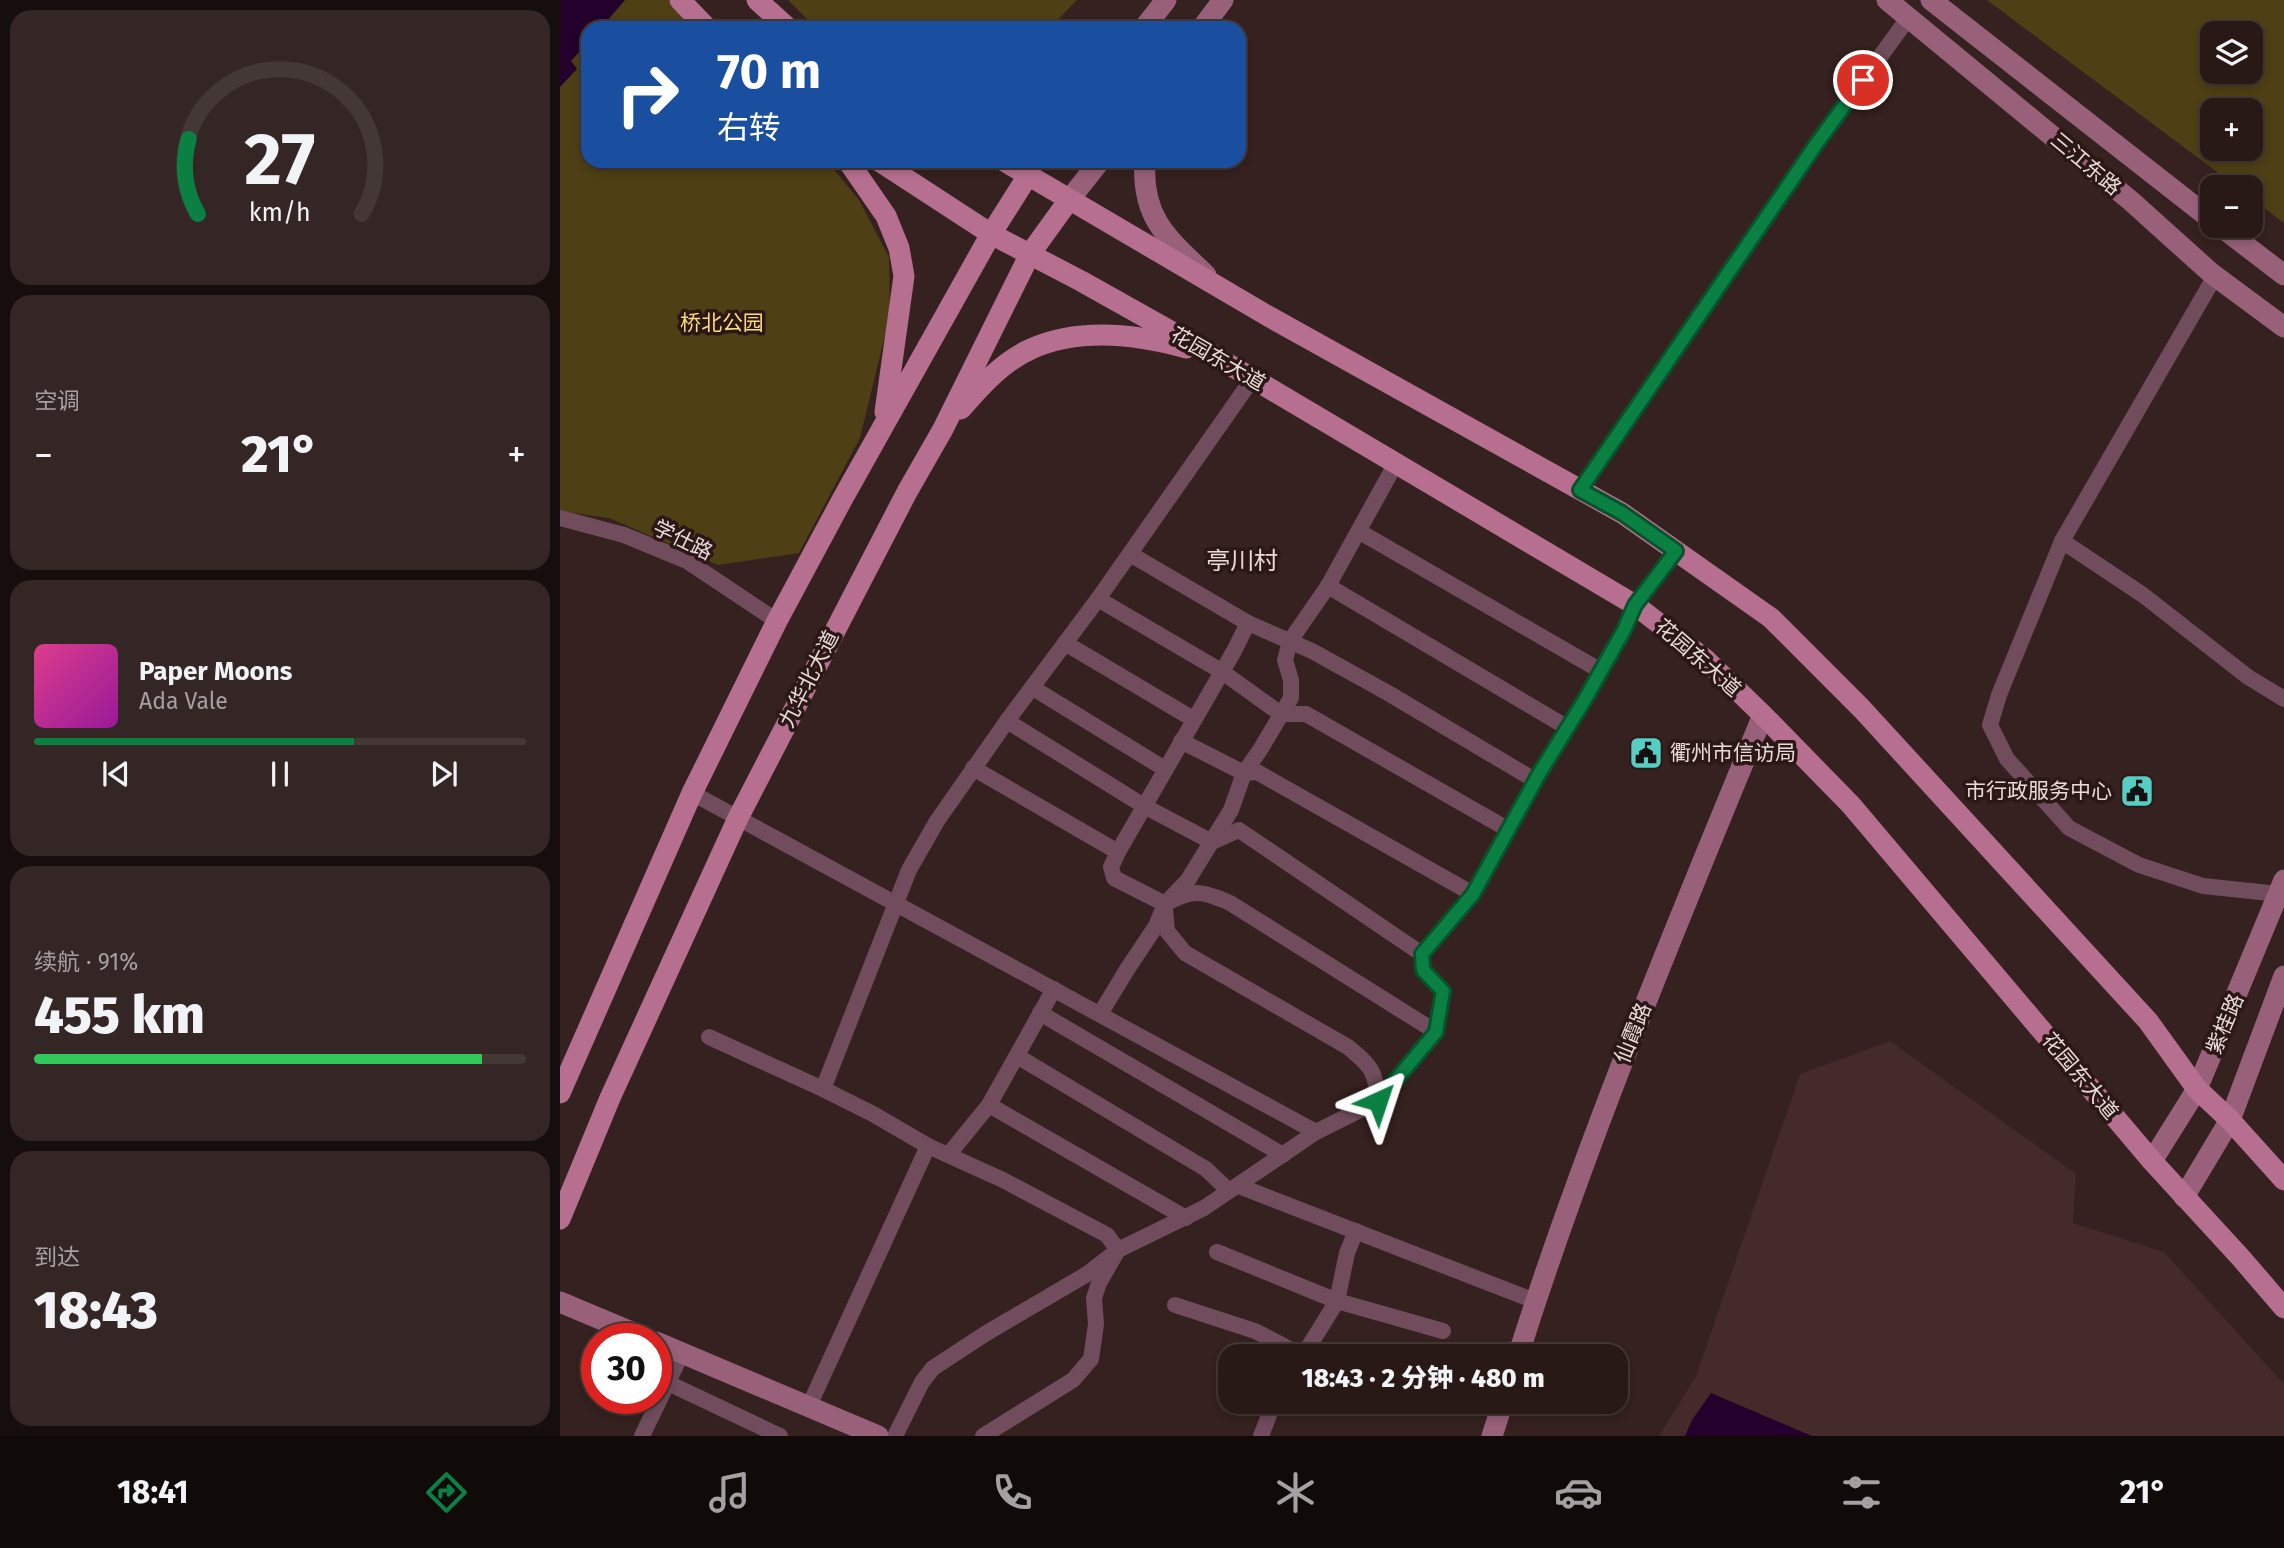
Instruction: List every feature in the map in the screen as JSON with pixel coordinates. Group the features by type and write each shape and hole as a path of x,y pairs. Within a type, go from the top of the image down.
{"main road":[{"path":"680,0 700,21"},
{"path":"757,0 780,21"},
{"name":"三江东路","path":"1887,0 2131,201 2215,276 2284,327"},
{"name":"三江东路","path":"1931,0 2200,211"},
{"path":"1207,21 1222,2"},
{"path":"1148,21 1163,4"},
{"path":"853,168 886,216 899,248 904,276 883,426"},
{"name":"花园东大道","path":"890,168 991,234 1253,378 1635,605 1705,659 1851,805 2152,1161 2284,1308"},
{"path":"560,1093 692,793 777,621 991,234 1034,168 1069,200 1268,316 1622,513 1771,618 1862,709 2148,1021 2197,1089 2230,1120 2284,1180"},
{"name":"九华北大道","path":"560,1219 610,1098 738,818 907,492 943,429 1030,254 1094,168"},
{"path":"1145,168 1144,186 1151,210 1170,240 1218,286"},
{"path":"2236,238 2284,275"},
{"path":"943,429 980,388 1009,363 1029,350 1059,339 1116,335 1168,343 1213,355"},
{"name":"仙霞路","path":"1522,1344 1623,1059 1763,715"},
{"name":"紫桂路","path":"2152,1161 2197,1089 2281,887"},
{"name":"紫桂路","path":"2184,1197 2230,1120 2284,976"},
{"path":"560,1302 610,1323"},
{"path":"672,1349 878,1436"},
{"path":"1492,1436 1499,1414"}],"street":[{"path":"1580,490 1817,143 1909,17"},
{"path":"2215,276 2062,541 1999,695 1990,725 2007,759 2069,828 2138,864 2203,886 2281,887"},
{"path":"823,1089 909,870 937,821 1098,599 1253,378"},
{"path":"1100,1014 1156,926 1164,904 1188,880 1231,810 1244,773 1261,750 1291,698 1291,680 1284,660 1290,641 1328,586 1396,463"},
{"name":"学仕路","path":"560,518 624,535 687,561 777,621"},
{"path":"1360,532 1601,671"},
{"path":"2062,541 2143,595 2248,677 2284,699"},
{"path":"895,1436 919,1388 933,1368 1087,1274 1118,1250 1186,1218 1234,1189 1316,1132 1378,1101 1436,1032 1443,991 1423,970 1422,954 1473,894 1624,630 1635,605 1676,551"},
{"path":"1130,554 1248,623 1312,651 1388,693 1536,781"},
{"path":"1328,586 1568,728"},
{"path":"1098,599 1221,671 1281,713 1306,714 1509,830"},
{"path":"1164,904 1114,878 1111,867 1248,623"},
{"path":"1065,643 1193,719"},
{"path":"1033,688 1165,769"},
{"path":"1007,721 1144,806 1212,842"},
{"path":"1181,741 1244,773 1257,772 1473,894"},
{"path":"973,768 1118,852"},
{"path":"692,793 1316,1132"},
{"path":"1212,842 1239,830 1422,954"},
{"path":"1164,904 1189,892 1212,895 1230,903 1436,1032"},
{"path":"1164,904 1167,931 1185,953 1348,1047 1370,1065 1377,1080 1378,1101"},
{"path":"948,1154 989,1105 1054,989"},
{"path":"1040,1013 1283,1155"},
{"path":"709,1037 823,1089 928,1146 1107,1235 1118,1250"},
{"path":"1017,1055 1206,1169 1234,1189 1356,1231 1535,1301"},
{"path":"989,1105 1186,1218"},
{"path":"809,1406 928,1146"},
{"path":"1310,1344 1337,1301 1347,1253 1356,1231"},
{"path":"983,1436 1073,1380 1091,1359 1096,1324 1094,1298 1099,1283 1118,1250"},
{"path":"1217,1252 1337,1301 1443,1331"},
{"path":"1175,1305 1255,1331 1280,1344"},
{"path":"672,1374 682,1353"},
{"path":"672,1385 780,1436"},
{"path":"642,1436 653,1414"},
{"path":"1261,1436 1269,1414"}],"shaded area":[{"path":"560,0 625,0 607,21 581,21 581,50 571,61 577,69 560,87"},
{"path":"1890,1041 2076,1174 2073,1223 2164,1252 2284,1384 2284,1436 1659,1436 1696,1376 1800,1074"},
{"path":"1711,1393 1812,1436 1685,1436 1692,1420"}],"green space":[{"path":"615,0 669,0 690,21 596,21"},
{"path":"788,0 1077,0 1057,21 809,21"},
{"path":"1987,0 2284,0 2284,223 2263,207 2263,175 2221,175 2202,161 2263,161 2263,98 2200,98 2200,159"},
{"name":"桥北公园","path":"581,36 581,168 833,168 859,200 889,257 890,315 860,438 799,553 718,565 609,518 560,511 560,59"}],"place":[{"name":"衢州市信访局","path":"1646,753"},
{"name":"市行政服务中心","path":"2137,791"}],"district":[{"name":"亭川村","path":"1242,561"}],"route":[{"path":"1378,1101 1436,1032 1443,991 1423,970 1422,954 1473,894 1539,774 1624,630 1635,605 1676,551 1622,513 1580,490 1863,80"}]}
